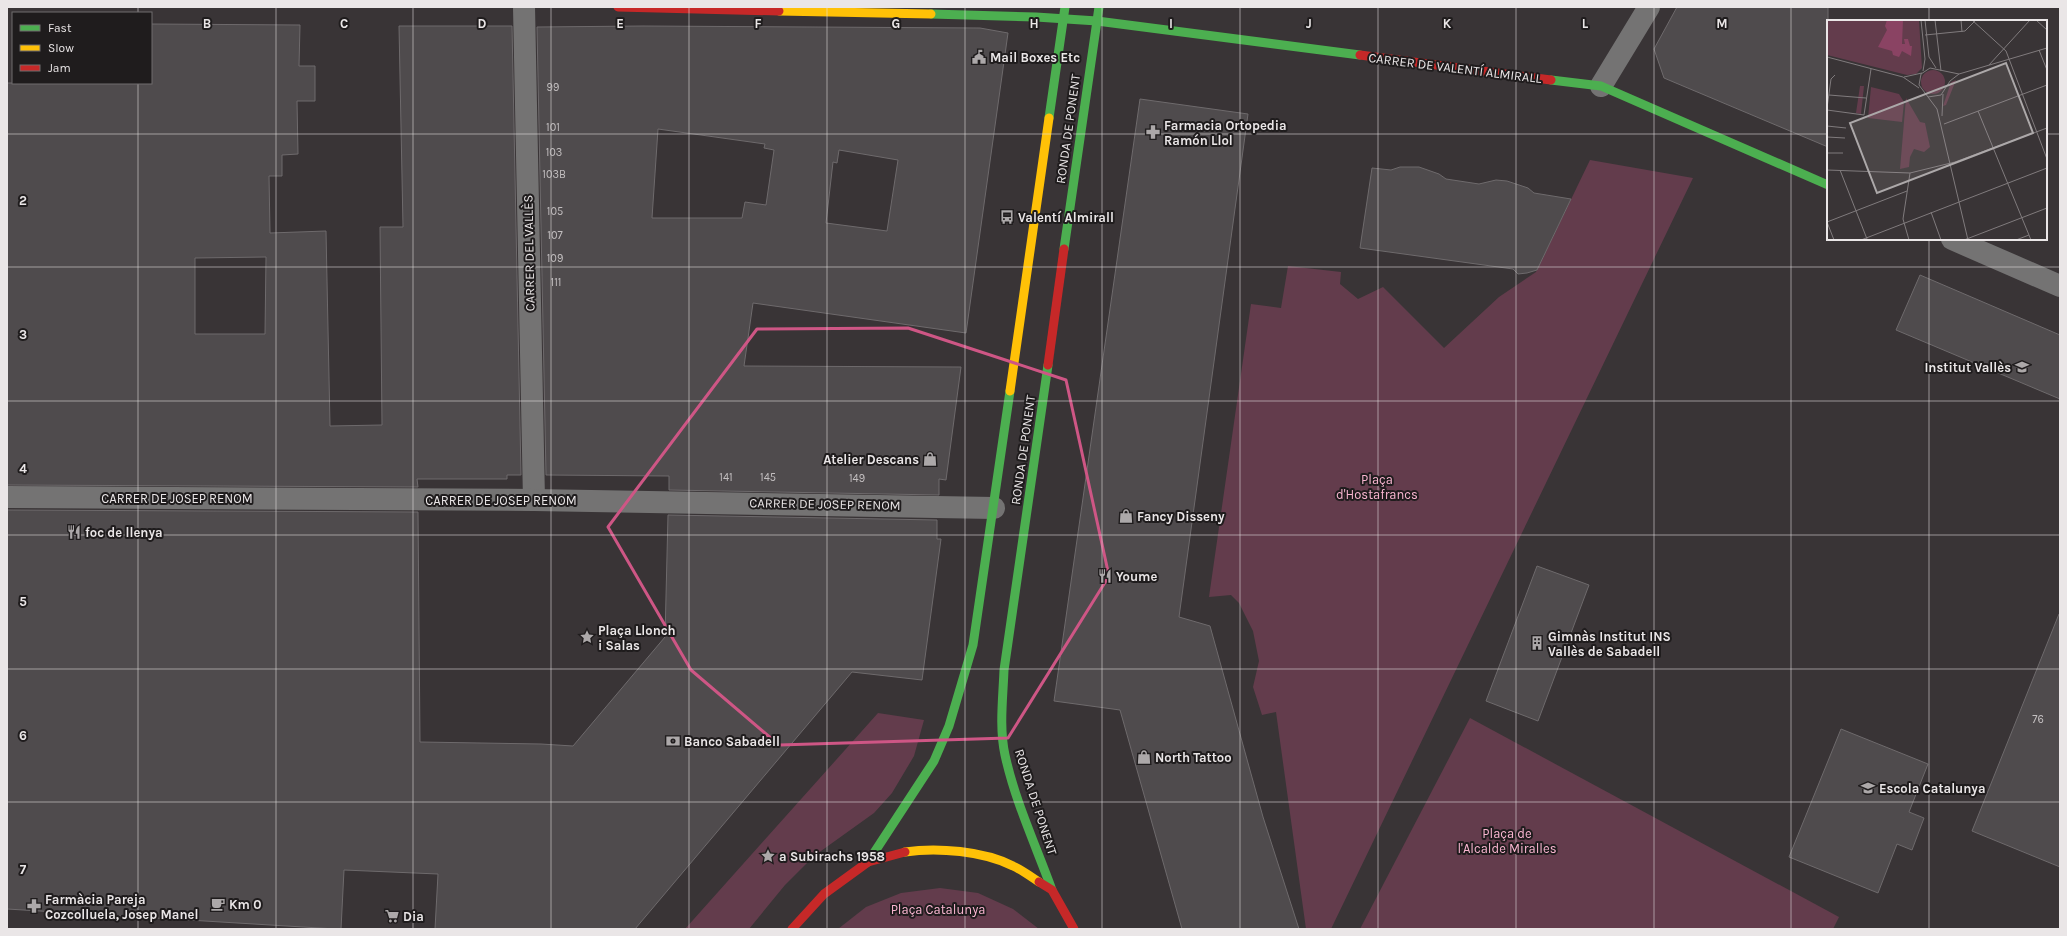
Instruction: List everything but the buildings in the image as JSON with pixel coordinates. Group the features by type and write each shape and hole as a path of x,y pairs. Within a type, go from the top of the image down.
{"main road":[{"name":"CARRER DE VALENTÍ ALMIRALL","path":"618,7 1097,21 1601,86 1827,185"},
{"name":"RONDA DE PONENT","path":"868,862 908,804 934,760 949,726 973,645 994,508 1065,7"},
{"name":"RONDA DE PONENT","path":"1074,929 1052,890 1017,794 1005,754 1002,707 1004,670 1098,7"},
{"path":"792,929 824,894 868,862 895,854 920,850 966,851 1012,865 1052,890"}],"street":[{"name":"CARRER DEL VALLÈS","path":"524,7 534,500"},
{"path":"1601,86 1649,7"},
{"path":"1954,240 2060,286"},
{"name":"CARRER DE JOSEP RENOM","path":"7,497 534,500 994,508"}],"highlighted area":[{"path":"908,328 1066,380 1109,576 1008,738 779,745 691,670 608,527 757,329"}],"green space":[{"name":"Plaça d'Hostafrancs","path":"1590,160 1693,178 1331,929 1306,929 1276,712 1262,715 1253,687 1259,661 1253,631 1239,603 1231,595 1209,597 1251,304 1281,308 1288,266 1341,272 1340,284 1358,299 1383,287 1444,348 1499,297 1536,272"},
{"path":"878,713 924,720 914,756 892,793 874,813 814,856 785,885 749,929 685,929"},
{"name":"Plaça de l'Alcalde Miralles","path":"1470,718 1839,917 1833,929 1360,929"},
{"name":"Plaça Catalunya","path":"940,888 978,893 1013,909 1039,929 838,929 866,907 901,893"}],"traffic: fast":[{"path":"1049,118 1065,7"},
{"path":"1064,249 1099,7"},
{"path":"931,14 1036,17 1097,21 1360,55"},
{"path":"1551,80 1601,86 1827,185"},
{"path":"1048,365 1004,670 1002,734 1005,755 1014,789 1052,890"},
{"path":"868,862 934,761 949,726 973,645 1010,391"}],"traffic: slow":[{"path":"779,11 931,14"},
{"path":"1010,391 1049,118"},
{"path":"905,852 946,850 975,854 1013,866 1039,882"}],"traffic: jam":[{"path":"618,7 779,11"},
{"path":"1360,55 1551,80"},
{"path":"1048,365 1064,249"},
{"path":"792,929 824,894 868,862 905,852"},
{"path":"1039,882 1052,890 1074,929"}],"place":[{"name":"Mail Boxes Etc","path":"979,57"},
{"name":"Farmacia Ortopedia Ramón Llol","path":"1153,132"},
{"name":"Valentí Almirall","path":"1007,217"},
{"name":"Institut Vallès","path":"2022,367"},
{"name":"Atelier Descans","path":"930,459"},
{"name":"Fancy Disseny","path":"1126,516"},
{"name":"foc de llenya","path":"74,532"},
{"name":"Youme","path":"1105,576"},
{"name":"Plaça Llonch i Salas","path":"587,637"},
{"name":"Gimnàs Institut INS Vallès de Sabadell","path":"1537,643"},
{"name":"Banco Sabadell","path":"673,741"},
{"name":"North Tattoo","path":"1144,757"},
{"name":"Escola Catalunya","path":"1868,788"},
{"name":"a Subirachs 1958","path":"768,856"},
{"name":"Km 0","path":"218,904"},
{"name":"Farmàcia Pareja Cozcolluela, Josep Manel","path":"34,906"},
{"name":"Dia","path":"392,916"}]}
